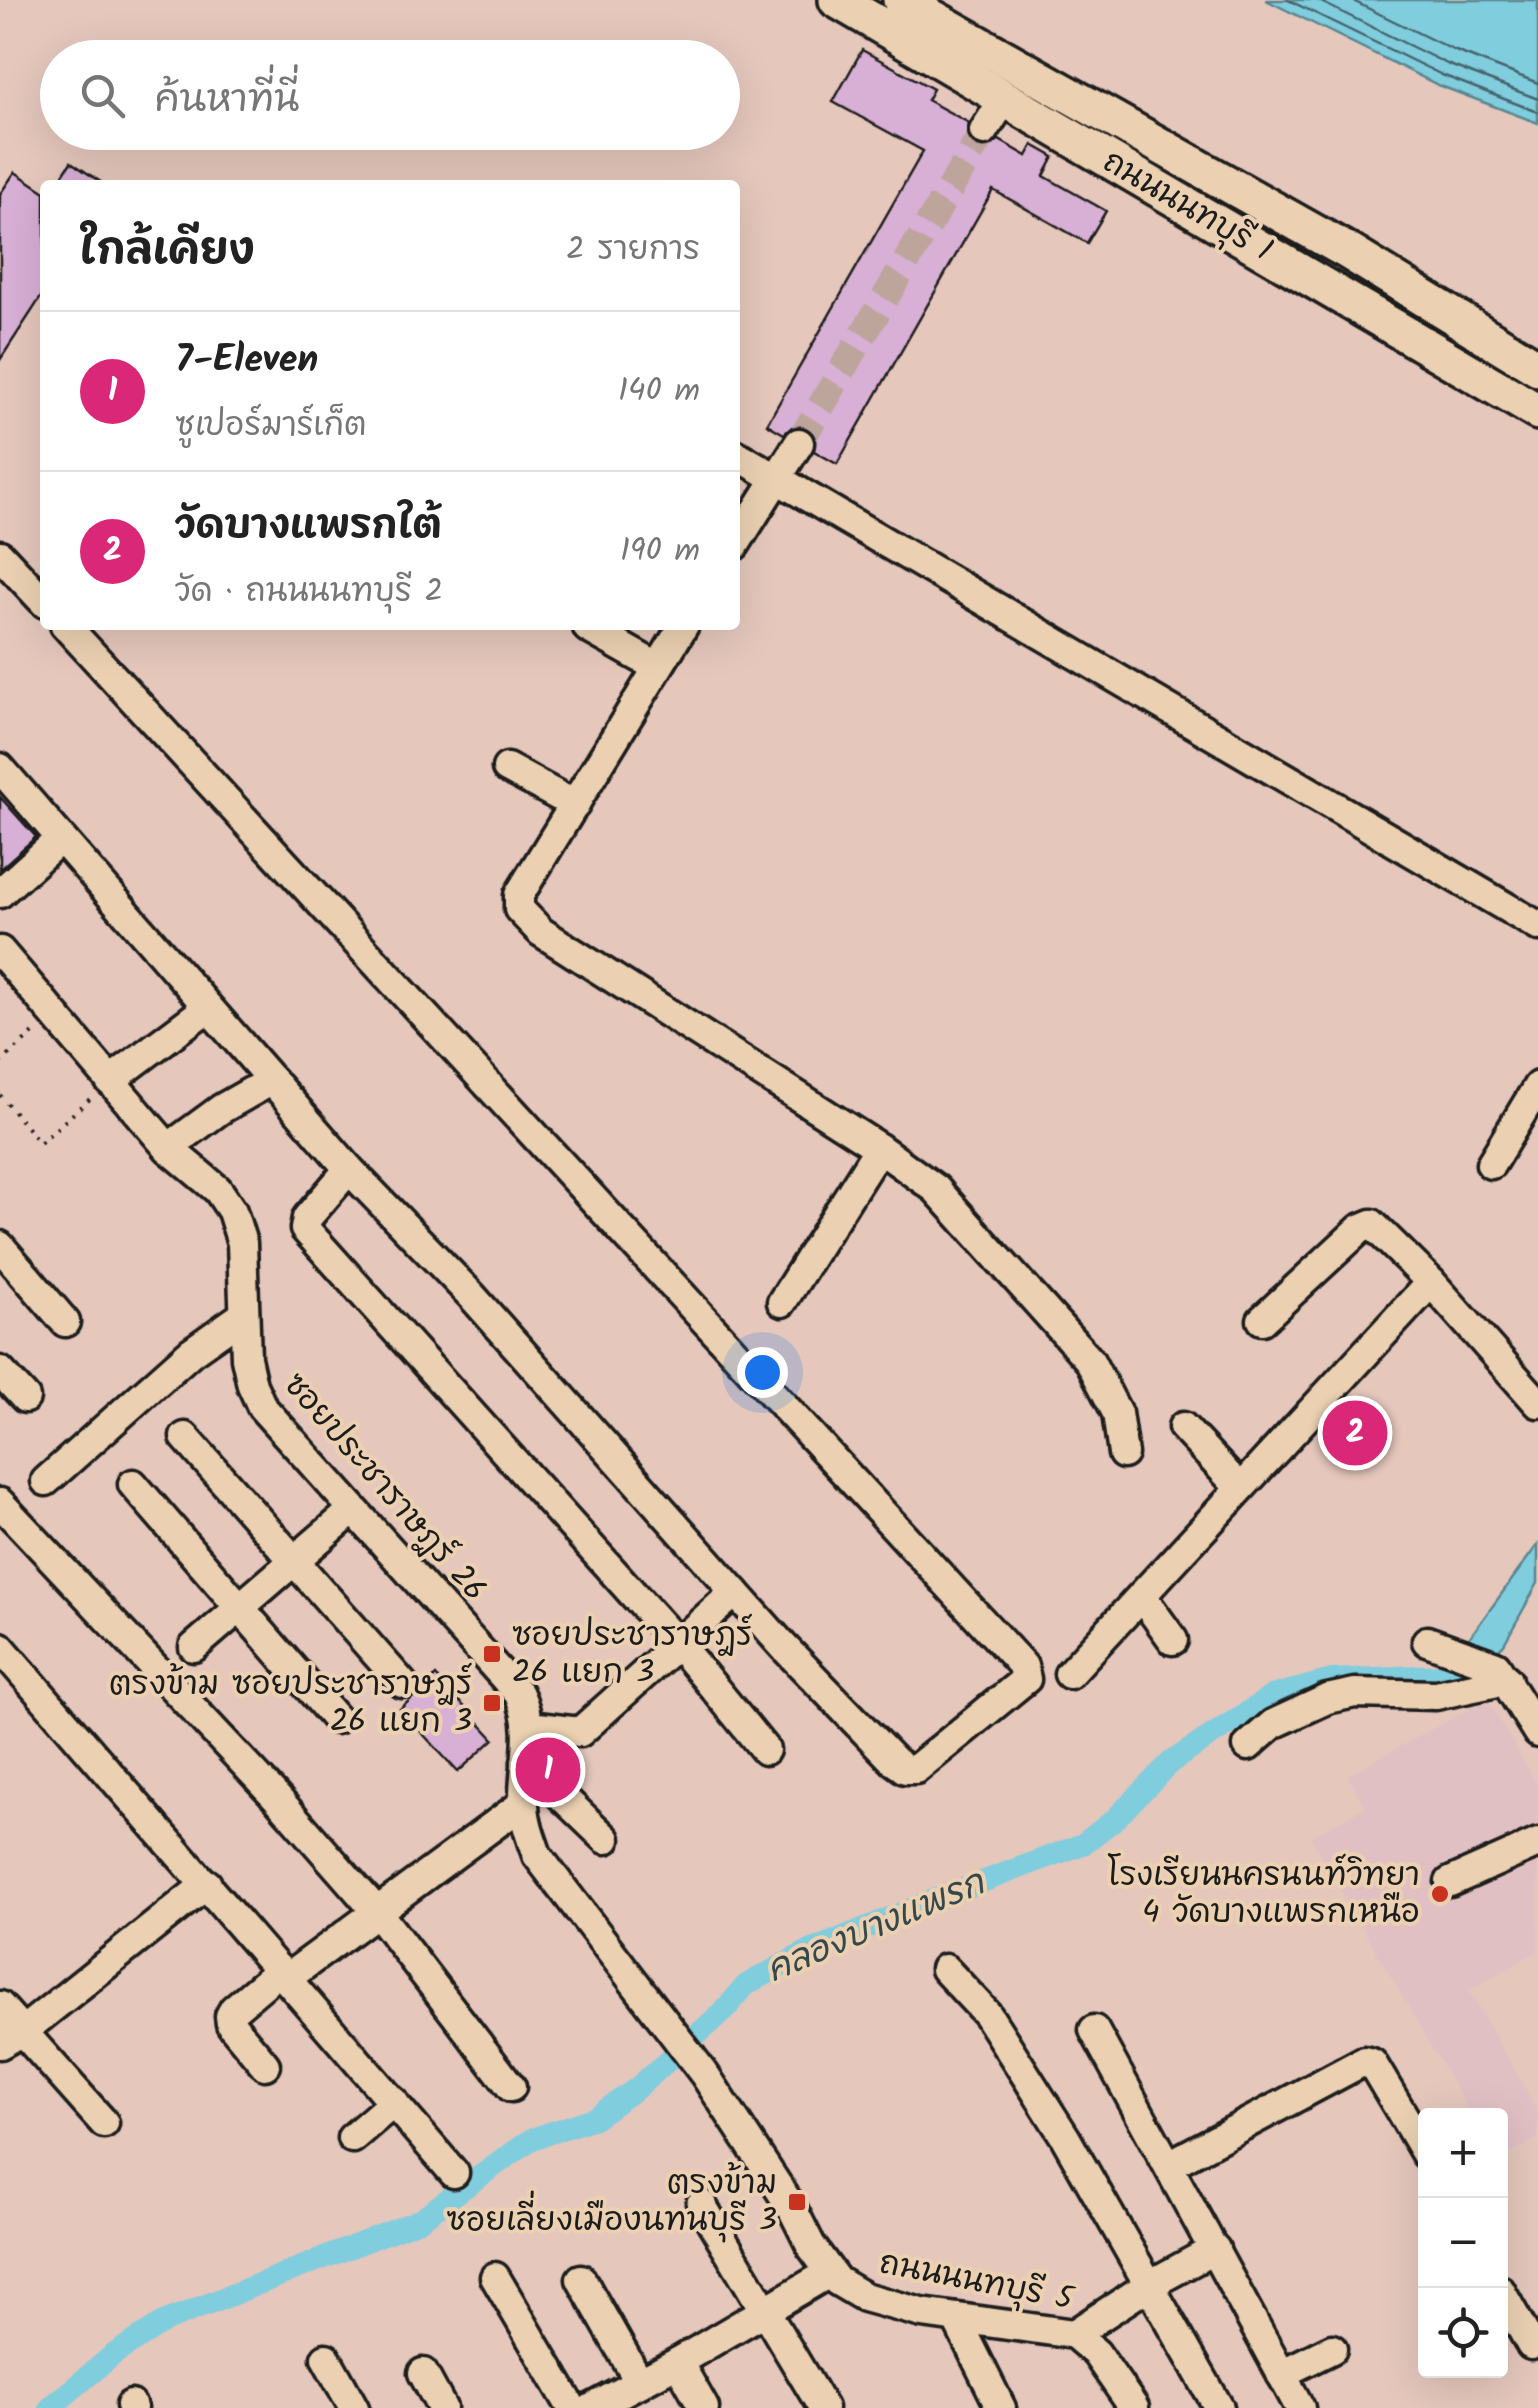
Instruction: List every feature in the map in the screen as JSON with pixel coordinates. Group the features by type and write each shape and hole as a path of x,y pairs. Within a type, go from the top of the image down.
{"main road":[{"name":"ถนนนนทบุรี 1","path":"838,0 1538,412"},
{"name":"ถนนนนทบุรี 1","path":"901,0 1535,358"}],"street":[{"path":"984,131 1004,100"},
{"path":"740,536 799,443"},
{"path":"740,457 1538,926"},
{"path":"0,554 40,598"},
{"path":"0,768 350,1169 471,1295 735,1592 905,1770 916,1769 1026,1680 1023,1666 70,630"},
{"path":"592,630 657,667"},
{"path":"681,630 519,896 522,915 540,932 880,1148 936,1190 1090,1362 1117,1414 1123,1454"},
{"path":"507,768 575,805"},
{"path":"0,893 60,839"},
{"name":"ซอยประชาราษฎร์ 26","path":"0,950 168,1148 218,1190 232,1210 242,1243 246,1358 262,1407 519,1694 529,1726"},
{"path":"110,1081 207,1008"},
{"path":"168,1148 221,1109 272,1080"},
{"path":"1491,1164 1538,1086"},
{"path":"782,1302 880,1148"},
{"path":"350,1169 307,1218 305,1229 678,1644 765,1750"},
{"path":"1262,1320 1360,1229 1372,1224 1431,1282 1538,1403"},
{"path":"0,1246 65,1322"},
{"path":"1069,1674 1431,1282"},
{"path":"46,1481 191,1352 242,1316"},
{"path":"0,1372 25,1398"},
{"path":"1183,1427 1239,1487"},
{"path":"185,1437 402,1683"},
{"path":"132,1484 336,1719"},
{"path":"0,1504 278,1798 377,1912 511,2086"},
{"path":"194,1647 352,1510"},
{"path":"265,2065 231,2024 234,2009 377,1912 524,1803 529,1726 580,1732 735,1592"},
{"path":"1142,1597 1174,1640"},
{"path":"1440,1645 1500,1672 1538,1732"},
{"path":"0,1646 454,2174"},
{"path":"1248,1746 1273,1724 1327,1699 1354,1693 1436,1695 1500,1672"},
{"path":"526,1762 606,1839"},
{"name":"ถนนนนทบุรี 5","path":"524,1803 526,1826 536,1856 705,2076 792,2208 829,2273 864,2297 922,2313 1074,2334 1096,2353 1134,2408"},
{"path":"1450,1882 1538,1844"},
{"path":"11,2037 208,1884"},
{"path":"945,1969 987,2014 1072,2150 1219,2408"},
{"path":"0,2006 11,2037 104,2124"},
{"path":"1094,2030 1300,2408"},
{"path":"1169,2165 1364,2061 1372,2064 1418,2141"},
{"path":"352,2138 394,2102"},
{"path":"701,2204 824,2408"},
{"path":"1074,2334 1149,2285 1215,2250"},
{"path":"600,2406 829,2273"},
{"path":"495,2277 572,2408"},
{"path":"581,2279 640,2383"},
{"path":"1508,2304 1531,2345"},
{"path":"956,2318 1001,2408"},
{"path":"1281,2374 1332,2349"},
{"path":"326,2358 354,2408"},
{"path":"678,2362 704,2408"},
{"path":"422,2374 442,2408"}],"path":[{"path":"0,1063 54,1015"},
{"path":"0,1094 40,1142 110,1081"}],"shaded area":[{"name":"โรงเรียนนครนนท์วิทยา 4 วัดบางแพรกเหนือ","path":"1487,1699 1538,1786 1538,1951 1469,1991 1538,2111 1538,2138 1508,2155 1508,2108 1467,2108 1310,1837 1365,1807 1348,1775"}],"water":[{"path":"1266,0 1538,0 1538,123 1438,85"},
{"path":"1538,1544 1538,1583 1504,1644 1490,1658 1464,1645"}],"building":[{"path":"862,50 933,89 927,100 969,123 968,138 974,145 984,148 999,140 1027,156 1033,145 1054,157 1044,176 1106,211 1087,243 993,190 837,464 814,451 815,436 807,428 792,427 784,434 767,424 923,151 833,102"},
{"path":"71,162 98,180 59,180"},
{"path":"15,172 40,189 40,299 0,360 0,194"},
{"path":"0,797 36,837 0,869"},
{"path":"436,1676 494,1739 458,1772 400,1709"}],"waterway":[{"name":"คลองบางแพรก","path":"50,2408 113,2355 166,2321 419,2220 532,2139 594,2118 637,2088 724,2011 746,1985 803,1954 1083,1844 1115,1819 1171,1762 1272,1696 1332,1680 1441,1675 1460,1668 1477,1646"}],"tunnel":[{"path":"799,443 984,131"}],"place":[{"name":"วัดบางแพรกใต้","path":"1355,1433"},
{"name":"ซอยประชาราษฎร์ 26 แยก 3","path":"492,1654"},
{"name":"ตรงข้าม ซอยประชาราษฎร์ 26 แยก 3","path":"492,1703"},
{"name":"7-Eleven","path":"548,1770"},
{"name":"โรงเรียนนครนนท์วิทยา 4 วัดบางแพรกเหนือ","path":"1440,1894"},
{"name":"ตรงข้าม ซอยเลี่ยงเมืองนทนบุรี 3","path":"797,2202"}]}
